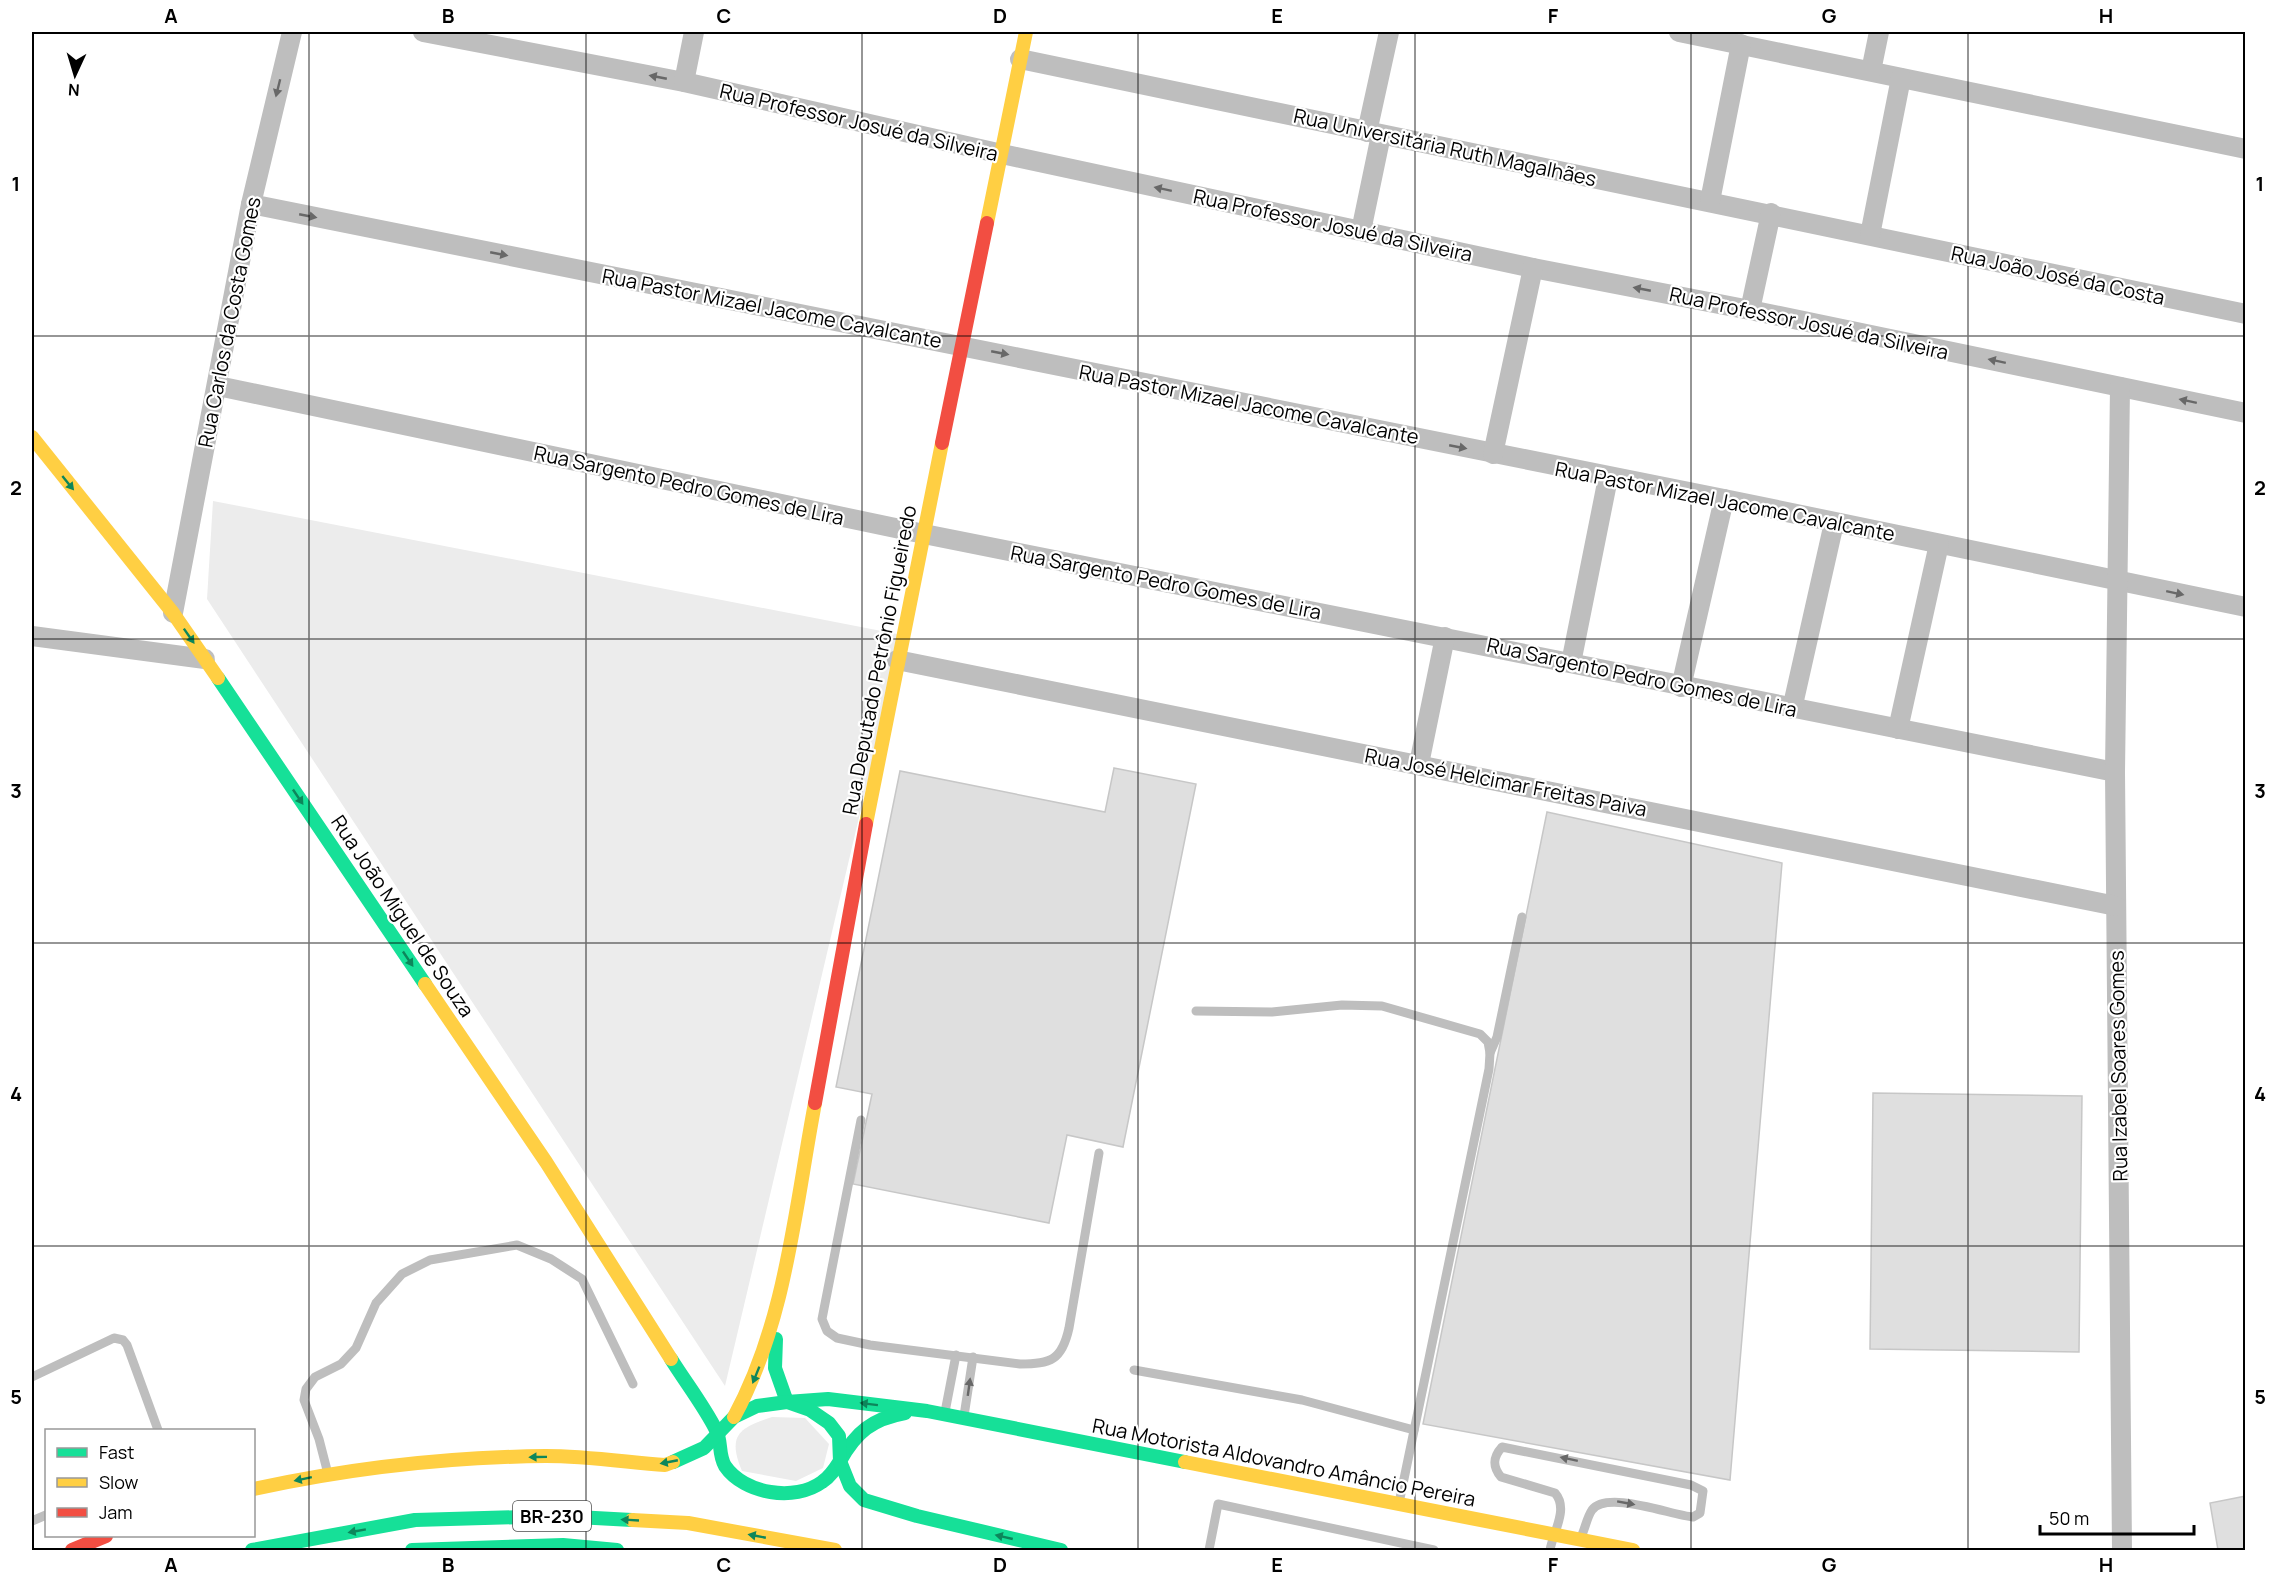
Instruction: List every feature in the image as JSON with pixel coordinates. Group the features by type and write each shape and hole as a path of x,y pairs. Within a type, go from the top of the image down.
{"main road":[{"name":"Rua Deputado Petrônio Figueiredo","path":"734,1417 749,1392 763,1357 778,1299 897,660 1026,32"},
{"name":"Rua João Miguel de Souza","path":"32,437 173,613 205,659 546,1162 718,1433"},
{"name":"Rua Deputado Petrônio Figueiredo","path":"778,1299 775,1368 787,1402"},
{"name":"Rua Motorista Aldovandro Amâncio Pereira","path":"787,1402 828,1399 945,1414 1553,1536 1579,1545 1633,1551"},
{"path":"255,1489 328,1473 417,1462 529,1457 665,1465 704,1448 734,1417 757,1406 787,1402 810,1410 829,1423 839,1436 840,1461 850,1486 864,1500 917,1516 1061,1551"},
{"name":"Rua Motorista Aldovandro Amâncio Pereira","path":"840,1461 852,1438 861,1427 876,1419 927,1411"},
{"path":"718,1433 719,1453 730,1471 752,1488 782,1493 801,1490 819,1484 831,1474 840,1461"},
{"name":"BR-230","path":"252,1551 415,1520 558,1516 688,1523 836,1551"},
{"path":"72,1551 104,1537"},
{"name":"BR-230","path":"412,1551 563,1545 617,1551"}],"street":[{"name":"Rua Carlos da Costa Gomes","path":"173,613 251,204 292,32"},
{"name":"Rua Professor Josué da Silveira","path":"423,32 684,82 1002,154 1533,268 1749,310 2246,413"},
{"path":"684,82 694,32"},
{"path":"1361,231 1389,32"},
{"path":"1679,32 2246,149"},
{"path":"1871,71 1879,32"},
{"path":"1710,201 1741,44"},
{"name":"Rua Universitária Ruth Magalhães","path":"1020,59 1870,235"},
{"path":"1870,235 1900,78"},
{"name":"Rua Pastor Mizael Jacome Cavalcante","path":"251,204 961,345 1608,478 1724,499 1834,524 2246,607"},
{"path":"1749,310 1771,213"},
{"name":"Rua João José da Costa","path":"1870,235 2246,314"},
{"path":"1493,454 1533,268"},
{"name":"Rua Sargento Pedro Gomes de Lira","path":"218,386 924,534 2115,772"},
{"name":"Rua Izabel Soares Gomes","path":"2120,387 2115,772 2122,1551"},
{"path":"1571,663 1608,478"},
{"path":"1681,687 1724,499"},
{"path":"1792,709 1834,524"},
{"path":"1898,729 1939,544"},
{"path":"32,636 205,659"},
{"path":"1419,764 1445,637"},
{"name":"Rua José Helcimar Freitas Paiva","path":"897,660 2116,906"}],"lane":[{"path":"1399,1505 1491,1053 1497,1037 1522,916"},
{"path":"1196,1011 1272,1012 1342,1005 1382,1006 1480,1034 1488,1042 1491,1053"},
{"path":"861,1120 822,1319 827,1331 837,1338 870,1345 1020,1364 1041,1364 1057,1357 1065,1346 1099,1153"},
{"path":"328,1473 319,1439 304,1400 306,1389 315,1377 341,1364 356,1348 376,1303 402,1274 430,1260 517,1245 551,1259 582,1279 633,1383"},
{"path":"32,1377 114,1338 123,1340 128,1346 157,1429"},
{"path":"945,1414 956,1355"},
{"path":"964,1418 973,1357"},
{"path":"1134,1370 1302,1400 1414,1430"},
{"path":"1550,1551 1563,1508 1561,1500 1555,1493 1501,1477 1495,1470 1494,1461 1502,1447 1692,1485 1703,1491 1700,1513 1693,1517 1618,1502 1603,1502 1592,1509 1579,1545"},
{"path":"1209,1551 1218,1504 1434,1551"}],"shaded area":[{"path":"213,501 902,635 725,1386 207,599"},
{"path":"772,1417 805,1418 829,1444 823,1468 796,1481 742,1471 736,1449 739,1435 751,1425"}],"building":[{"path":"1114,768 1196,784 1123,1147 1067,1135 1049,1223 853,1184 872,1094 836,1087 900,771 1105,812"},
{"path":"1547,812 1782,863 1730,1480 1423,1424"},
{"path":"1873,1093 2082,1096 2079,1352 1870,1349"},
{"path":"2246,1496 2246,1550 2218,1550 2210,1503"}],"traffic: fast":[{"path":"218,678 425,984"},
{"path":"776,1339 775,1368 787,1402 828,1399 927,1411 1185,1462"},
{"path":"671,1359 716,1430 725,1466 744,1483 770,1492 798,1492 825,1480 840,1461"},
{"path":"673,1462 704,1448 734,1417 757,1406 787,1402 810,1410 829,1423 839,1436 840,1461 850,1486 864,1500 917,1516 1061,1550"},
{"path":"840,1461 852,1442 866,1428 883,1419 905,1413"},
{"path":"252,1550 415,1520 558,1516 632,1520"},
{"path":"412,1550 563,1545 617,1550"}],"traffic: slow":[{"path":"987,223 1026,32"},
{"path":"32,437 173,613 218,678"},
{"path":"866,824 942,443"},
{"path":"425,984 546,1162 671,1359"},
{"path":"734,1417 752,1381 777,1304 815,1103"},
{"path":"255,1489 326,1475 435,1461 546,1456 665,1465 673,1462"},
{"path":"1185,1462 1633,1550"},
{"path":"632,1520 688,1523 835,1550"}],"traffic: jam":[{"path":"942,443 987,223"},
{"path":"815,1103 866,824"},
{"path":"72,1550 104,1537"}]}
